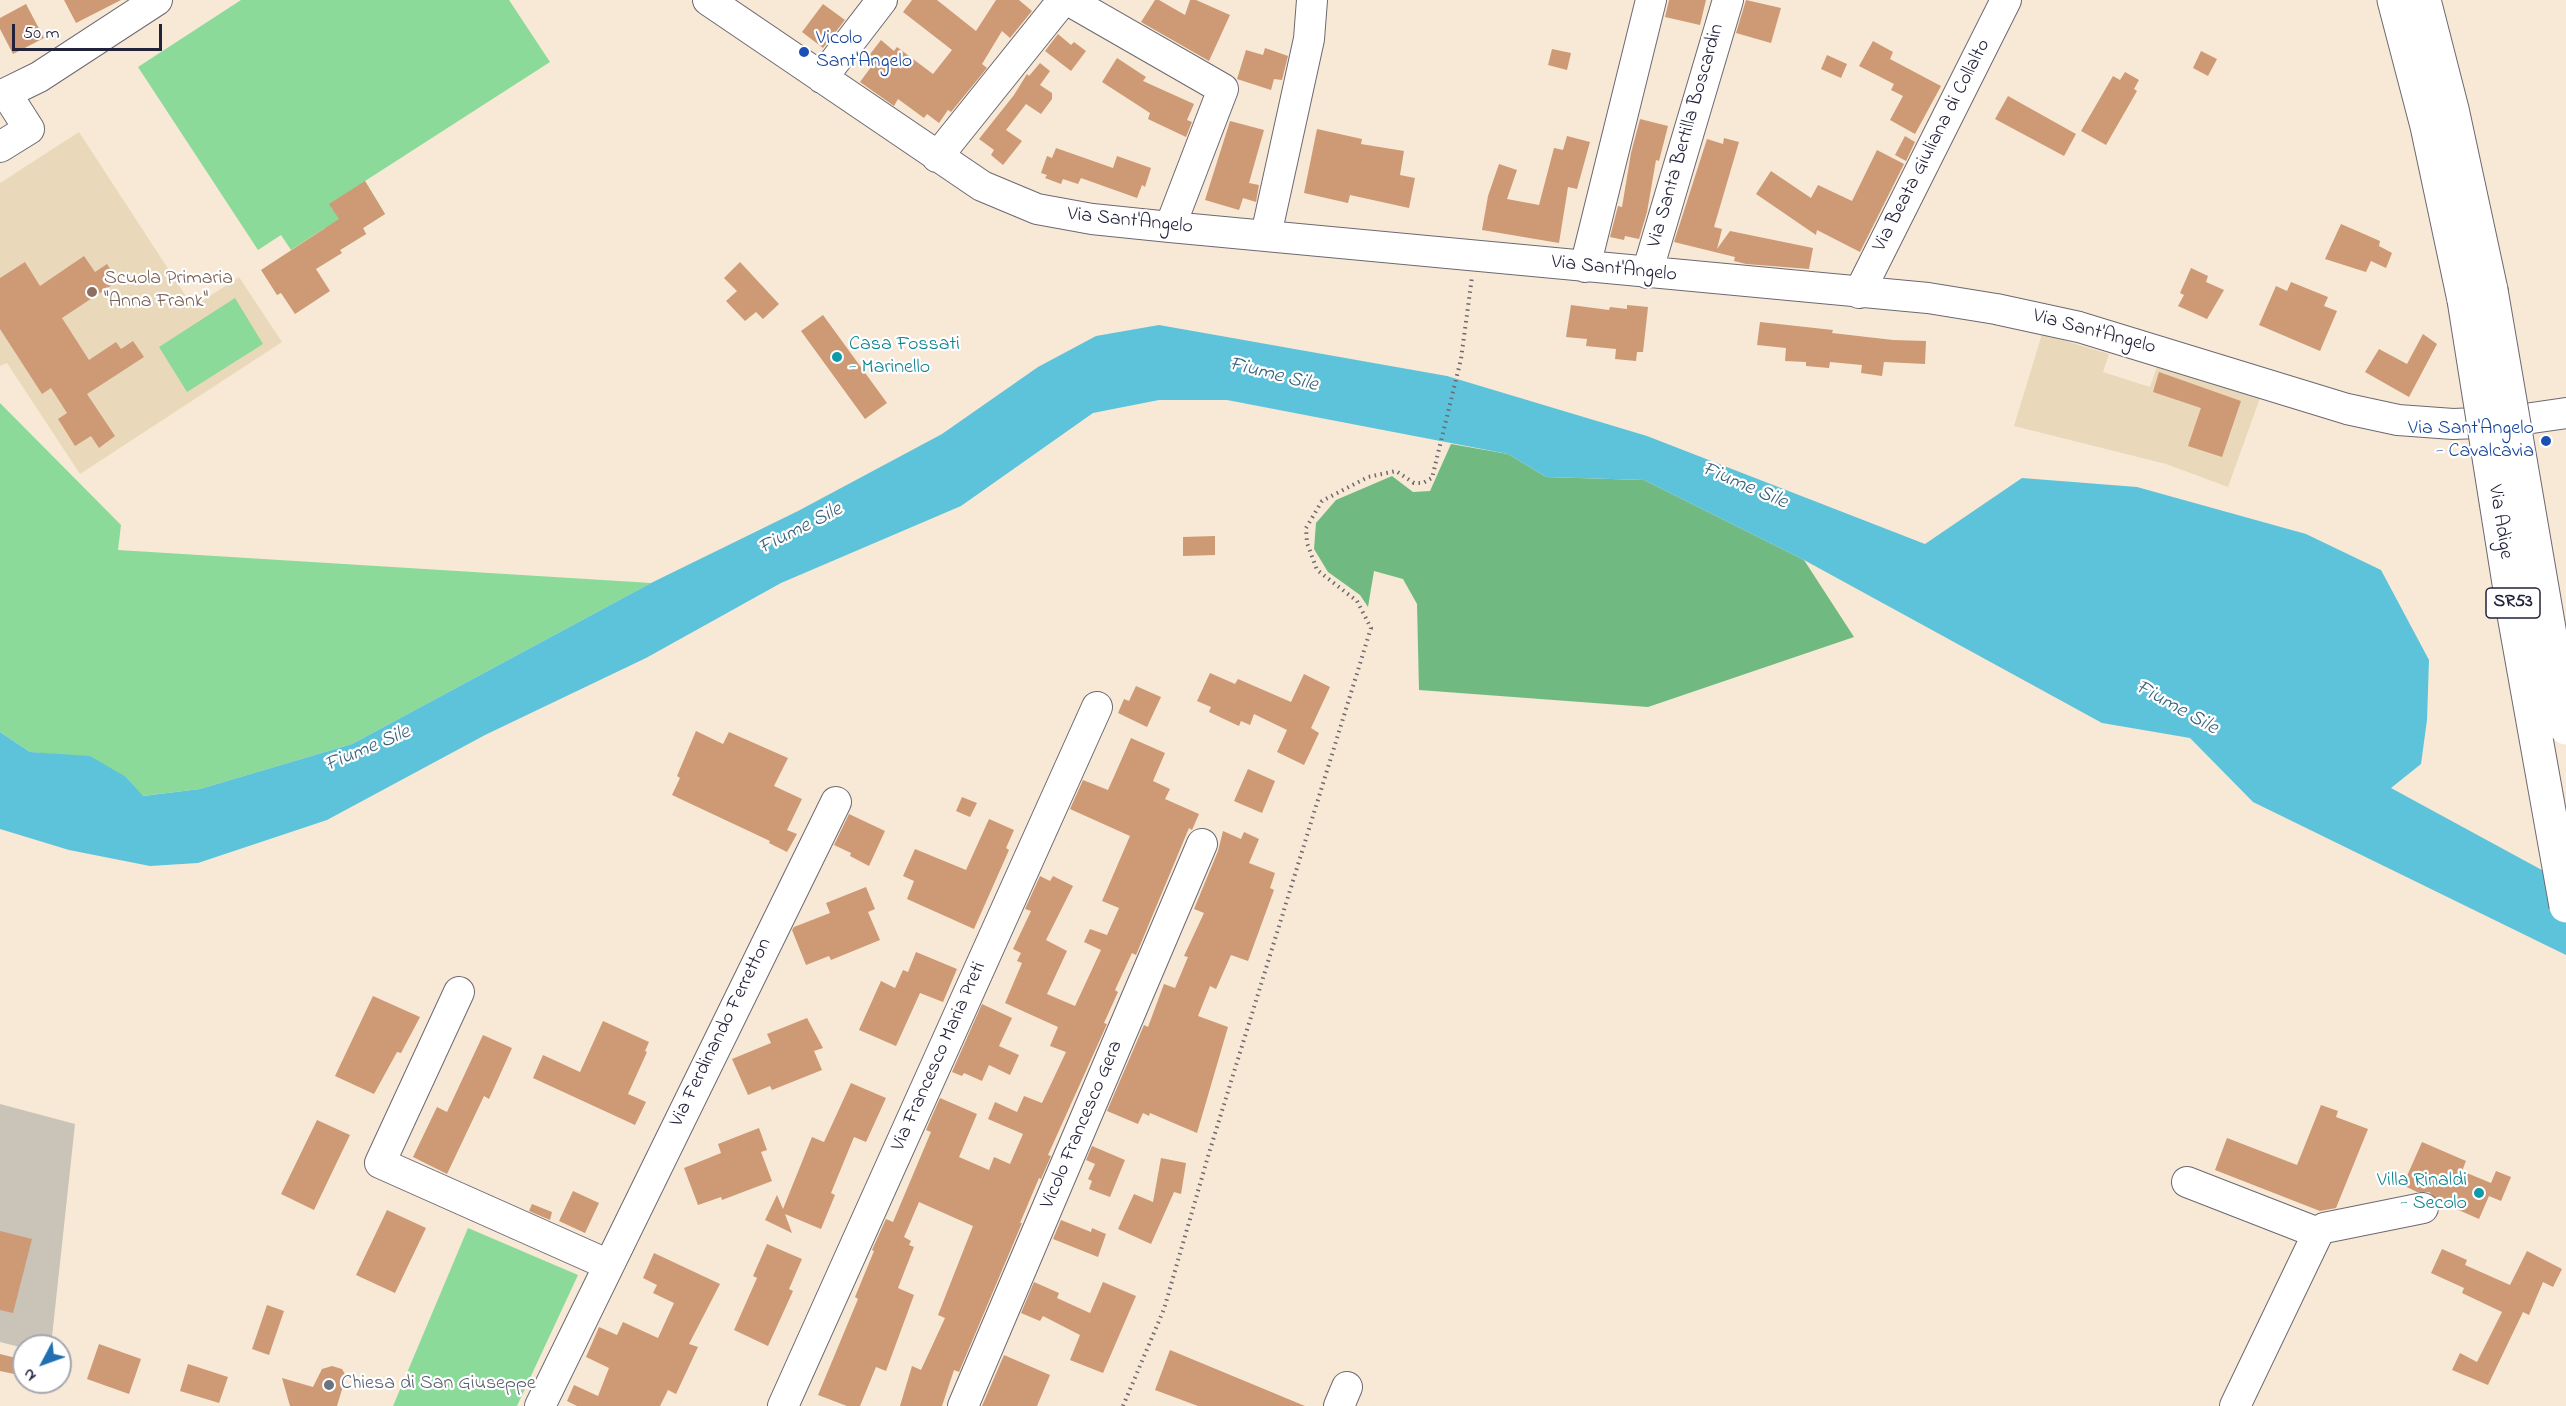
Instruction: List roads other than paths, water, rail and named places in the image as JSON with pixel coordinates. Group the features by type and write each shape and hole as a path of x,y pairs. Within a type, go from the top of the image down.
{"highway":[{"name":"Via Adige","path":"2394,0 2427,126 2477,295 2566,728"},
{"name":"Via Adige","path":"2424,0 2452,109 2477,295 2514,615 2566,906"}],"street":[{"path":"0,147 29,129 3,94 39,77 157,0"},
{"name":"Via Sant'Angelo","path":"708,0 982,186 1036,209 1092,219 1170,227 1965,303 2079,327 2330,404 2379,416 2453,424 2546,408"},
{"path":"822,78 882,0"},
{"path":"937,157 1063,0"},
{"path":"1068,0 1223,89 1170,227"},
{"path":"1266,235 1309,39 1312,0"},
{"path":"1585,267 1651,0"},
{"name":"Via Santa Bertilla Boscardin","path":"1647,273 1728,0"},
{"name":"Via Beata Giuliana di Collalto","path":"1859,293 2006,0"},
{"name":"Via Francesco Maria Preti","path":"783,1406 1097,707"},
{"name":"Via Ferdinando Ferretton","path":"540,1406 836,802"},
{"name":"Vicolo Francesco Gera","path":"963,1406 1202,844"},
{"path":"459,992 380,1163 609,1265"},
{"path":"2187,1182 2318,1233"},
{"path":"2235,1406 2318,1233 2324,1228 2423,1208"}],"water":[{"name":"Fiume Sile","path":"1159,325 1447,376 1647,436 1925,544 2022,478 2137,487 2306,534 2381,570 2429,660 2427,720 2421,764 2391,788 2540,869 2566,880 2566,955 2253,802 2190,738 2102,723 1804,560 1644,480 1546,477 1508,454 1227,400 1159,400 1093,413 961,506 781,583 646,658 485,735 327,820 198,863 150,866 69,850 0,829 0,732 30,752 90,756 126,777 143,796 200,789 352,744 651,583 798,511 942,434 1038,367 1096,336"}],"place":[{"name":"Vicolo Sant'Angelo","path":"804,52"},
{"name":"Scuola Primaria \"Anna Frank\"","path":"92,292"},
{"name":"Casa Fossati - Marinello","path":"837,357"},
{"name":"Via Sant'Angelo - Cavalcavia","path":"2546,441"},
{"name":"Villa Rinaldi - Secolo","path":"2479,1193"},
{"name":"Chiesa di San Giuseppe","path":"329,1385"}]}
